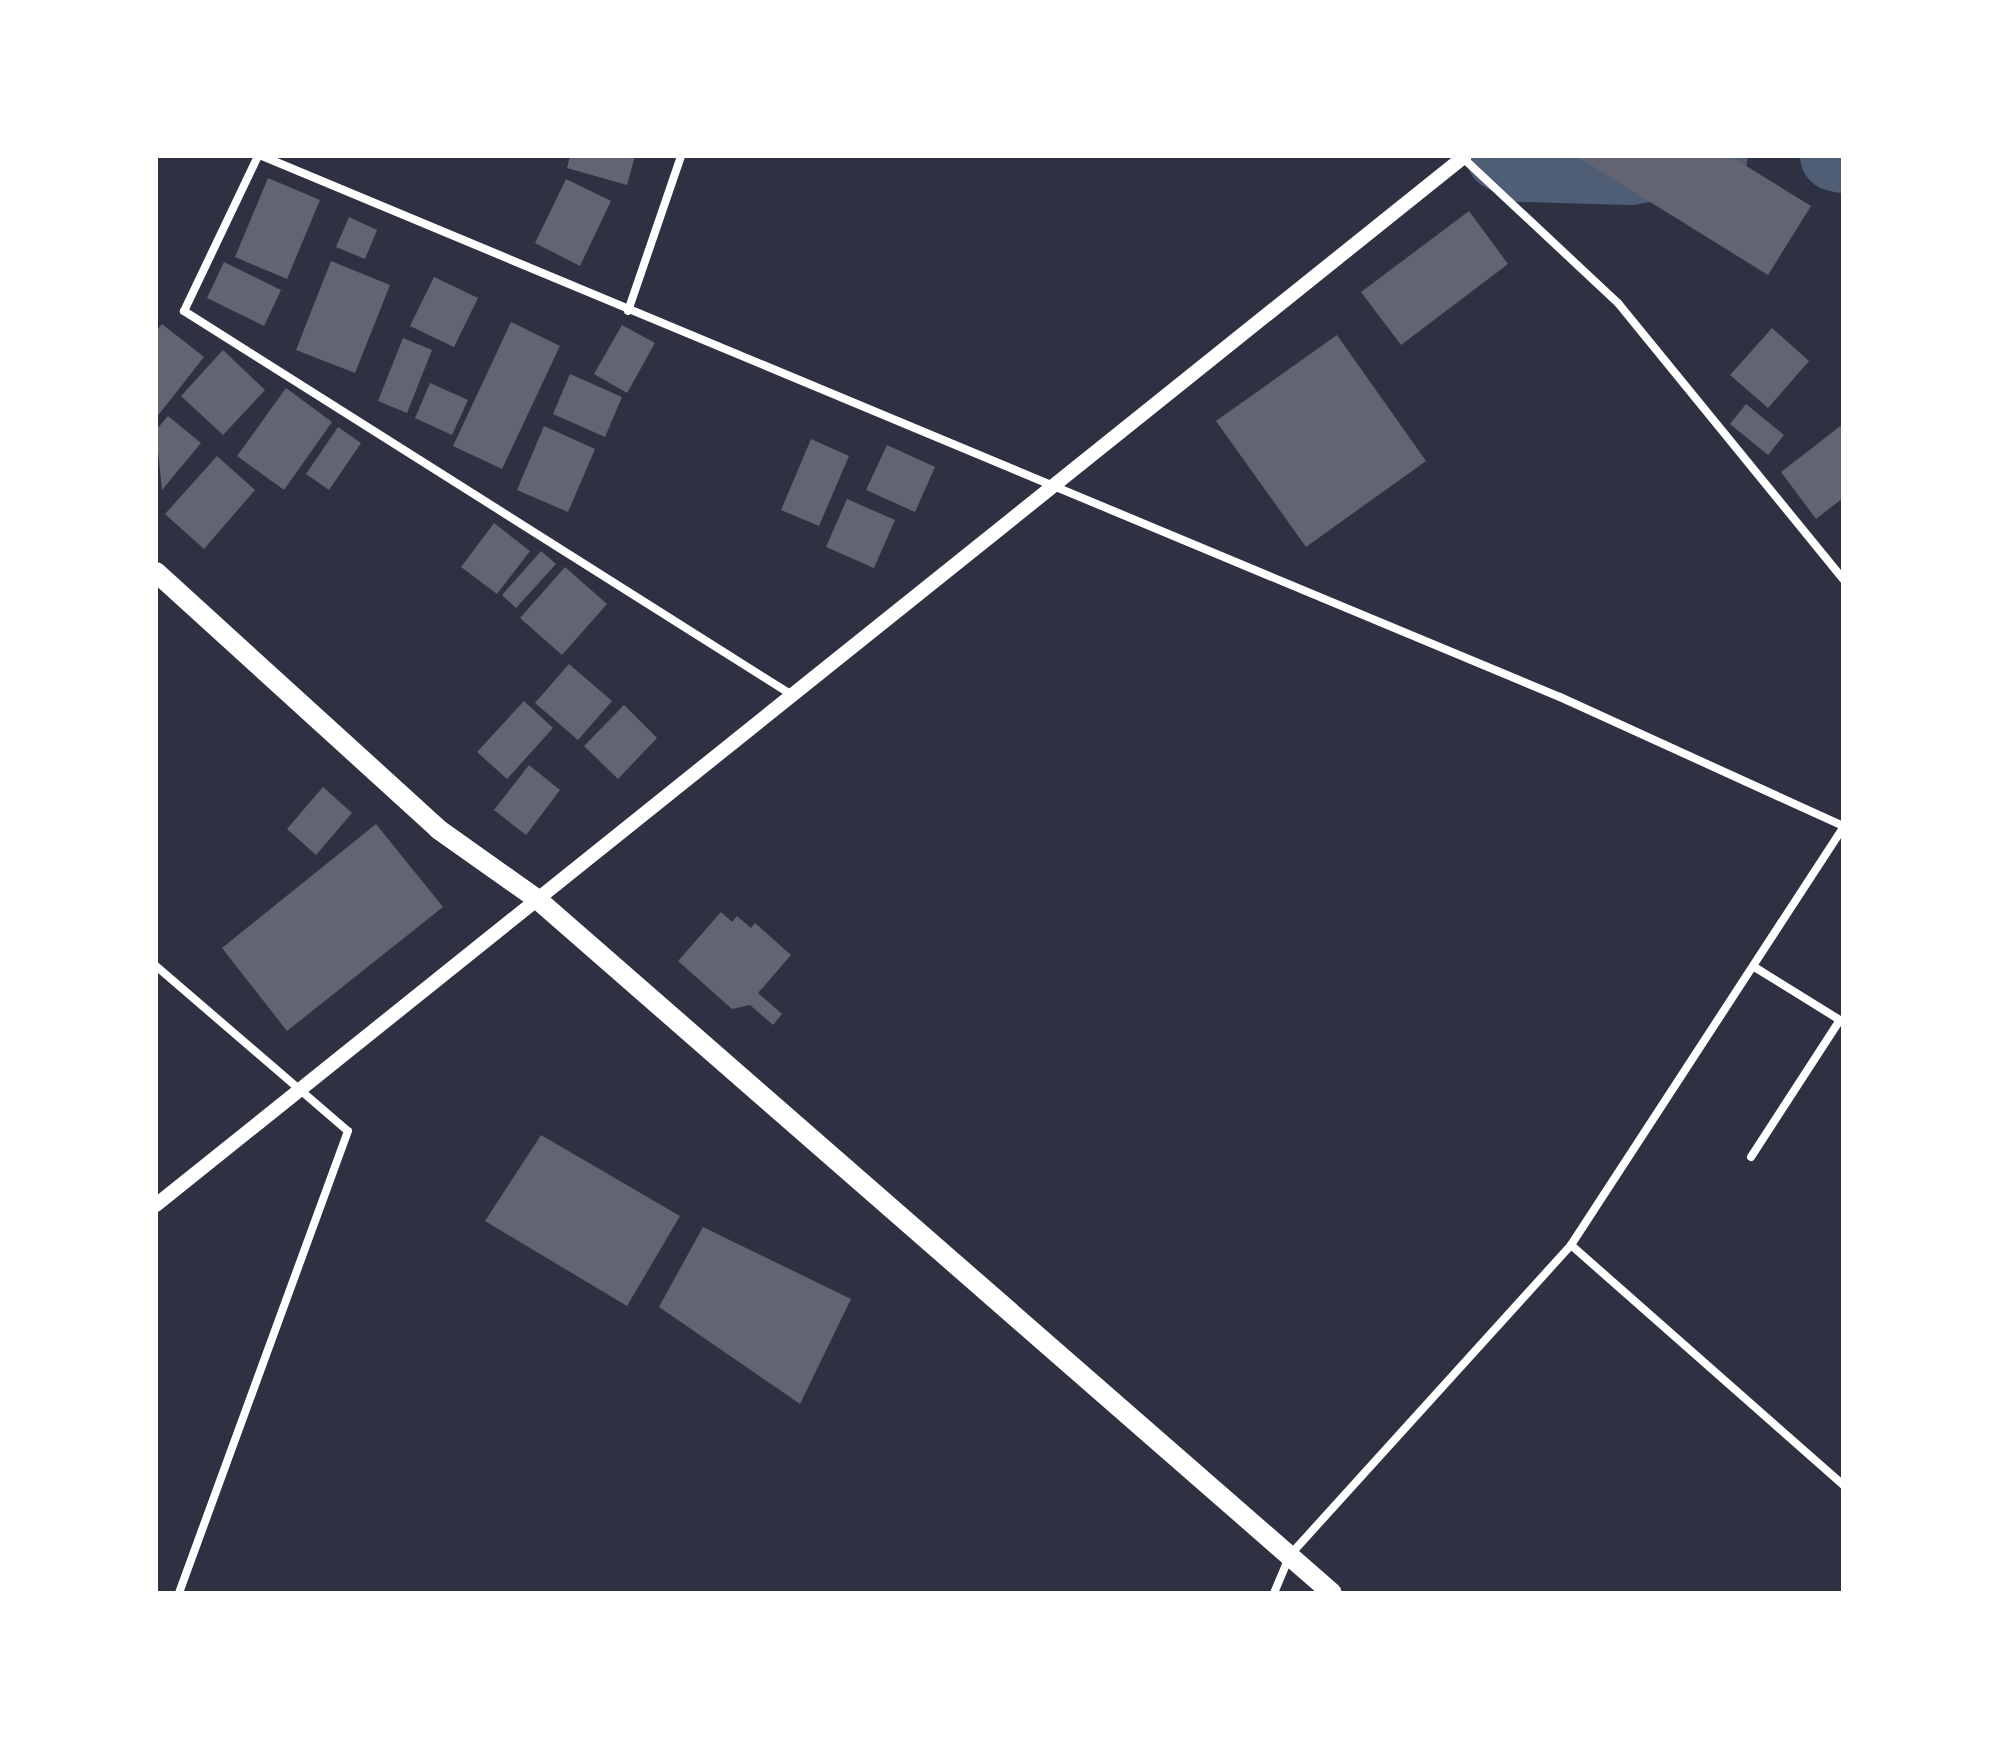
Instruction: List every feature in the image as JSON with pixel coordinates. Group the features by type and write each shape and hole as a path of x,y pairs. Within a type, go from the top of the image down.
{"main road":[{"path":"156,572 438,829 537,899 1332,1593"}],"street":[{"path":"792,695 184,311 260,156 1051,488 1560,697 1843,827 1756,968 1571,1245 1290,1555 1274,1593"},
{"path":"628,311 681,156"},
{"path":"156,1205 302,1085 396,1019 537,899 1464,157 1618,303 1843,579"},
{"path":"156,966 302,1085 348,1131 179,1593"},
{"path":"1751,1157 1842,1021 1756,968"},
{"path":"1571,1245 1843,1485"}],"building":[{"path":"570,156 635,156 627,185 567,168"},
{"path":"1576,156 1730,156 1811,206 1768,275"},
{"path":"268,178 320,200 287,279 235,257"},
{"path":"566,179 611,201 580,266 535,243"},
{"path":"1469,211 1508,264 1401,345 1361,292"},
{"path":"349,217 377,230 365,259 336,247"},
{"path":"331,261 390,285 355,373 296,350"},
{"path":"224,262 281,290 264,326 207,298"},
{"path":"434,277 478,298 454,347 410,326"},
{"path":"511,322 560,346 502,469 453,446"},
{"path":"162,324 204,357 156,418 156,331"},
{"path":"622,325 655,343 627,393 594,374"},
{"path":"1772,328 1809,361 1768,408 1730,375"},
{"path":"1337,335 1426,461 1306,547 1216,421"},
{"path":"403,338 432,350 407,413 378,401"},
{"path":"223,350 265,390 223,435 181,396"},
{"path":"570,374 622,397 605,437 553,414"},
{"path":"430,383 468,400 452,435 415,418"},
{"path":"286,388 332,422 284,490 237,456"},
{"path":"1746,404 1784,435 1768,455 1730,424"},
{"path":"168,416 201,443 162,490 156,430"},
{"path":"1843,424 1843,498 1816,519 1781,472"},
{"path":"544,426 595,449 568,512 517,490"},
{"path":"338,427 361,443 329,490 306,474"},
{"path":"811,439 849,456 819,526 781,510"},
{"path":"887,445 935,467 915,512 866,490"},
{"path":"217,456 255,490 204,549 165,514"},
{"path":"847,499 895,520 874,568 826,547"},
{"path":"494,523 530,551 497,594 461,567"},
{"path":"541,551 556,564 516,608 502,595"},
{"path":"565,567 607,604 562,655 520,618"},
{"path":"569,664 612,701 578,740 535,703"},
{"path":"524,701 553,728 507,779 477,752"},
{"path":"624,705 657,738 618,779 584,746"},
{"path":"529,765 560,790 526,835 494,810"},
{"path":"323,787 352,813 316,855 287,829"},
{"path":"376,824 443,907 287,1031 222,948"},
{"path":"721,912 732,922 737,916 751,928 755,923 791,955 758,993 782,1014 773,1025 750,1005 732,1009 678,961"},
{"path":"541,1135 680,1216 627,1306 485,1221"},
{"path":"703,1227 851,1299 800,1404 659,1307"}],"waterway":[{"path":"1501,156 1523,167 1630,170 1713,156"},
{"path":"1835,156 1843,158"}]}
